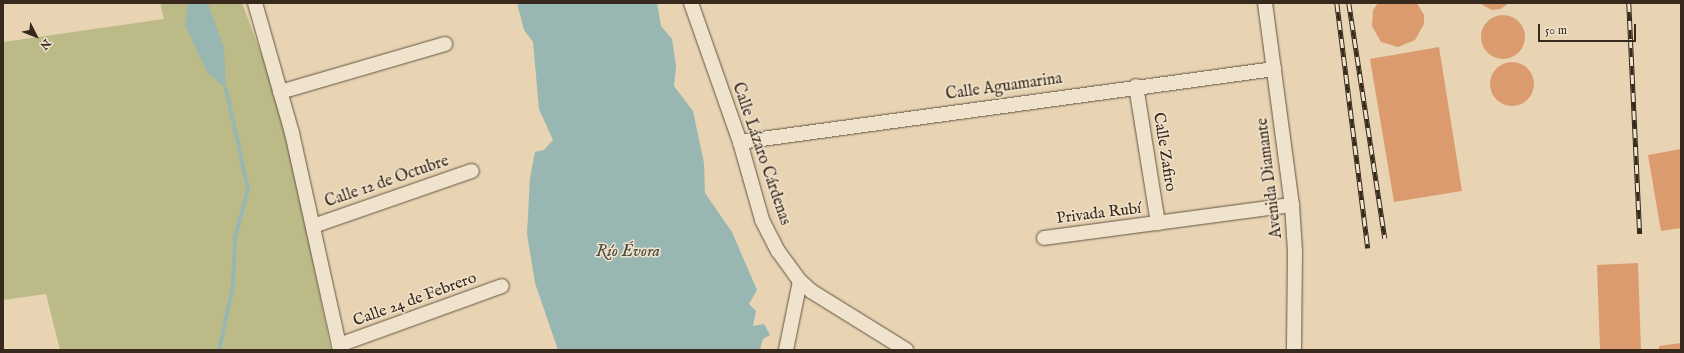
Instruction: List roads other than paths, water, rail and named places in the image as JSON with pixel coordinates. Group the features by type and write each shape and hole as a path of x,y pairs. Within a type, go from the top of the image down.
{"street":[{"path":"255,3 292,133 340,348"},
{"name":"Calle Lázaro Cárdenas","path":"691,3 740,142 762,220 778,251 800,281 824,300 906,350"},
{"name":"Avenida Diamante","path":"1265,3 1292,205 1295,252 1294,350"},
{"path":"280,92 445,44"},
{"name":"Calle Aguamarina","path":"740,142 1136,86 1274,69"},
{"name":"Calle Zafiro","path":"1136,86 1158,224"},
{"name":"Calle 12 de Octubre","path":"313,226 472,171"},
{"name":"Privada Rubí","path":"1044,238 1292,205"},
{"path":"786,350 800,281"},
{"name":"Calle 24 de Febrero","path":"340,348 502,286"}],"water":[{"path":"188,3 208,3 224,48 226,89 207,72 185,25"},
{"name":"Río Évora","path":"517,3 657,3 661,26 672,39 676,66 674,86 693,111 704,163 705,193 732,232 757,290 749,304 756,311 753,326 764,324 770,335 763,339 760,350 558,350 535,283 527,234 530,178 535,152 544,150 553,140 539,109 533,42 524,30"}],"waterway":[{"path":"219,350 233,287 235,237 248,189 226,89"}],"railway":[{"path":"1337,3 1368,248"},
{"path":"1349,3 1385,238"},
{"path":"1629,3 1640,234"}]}
